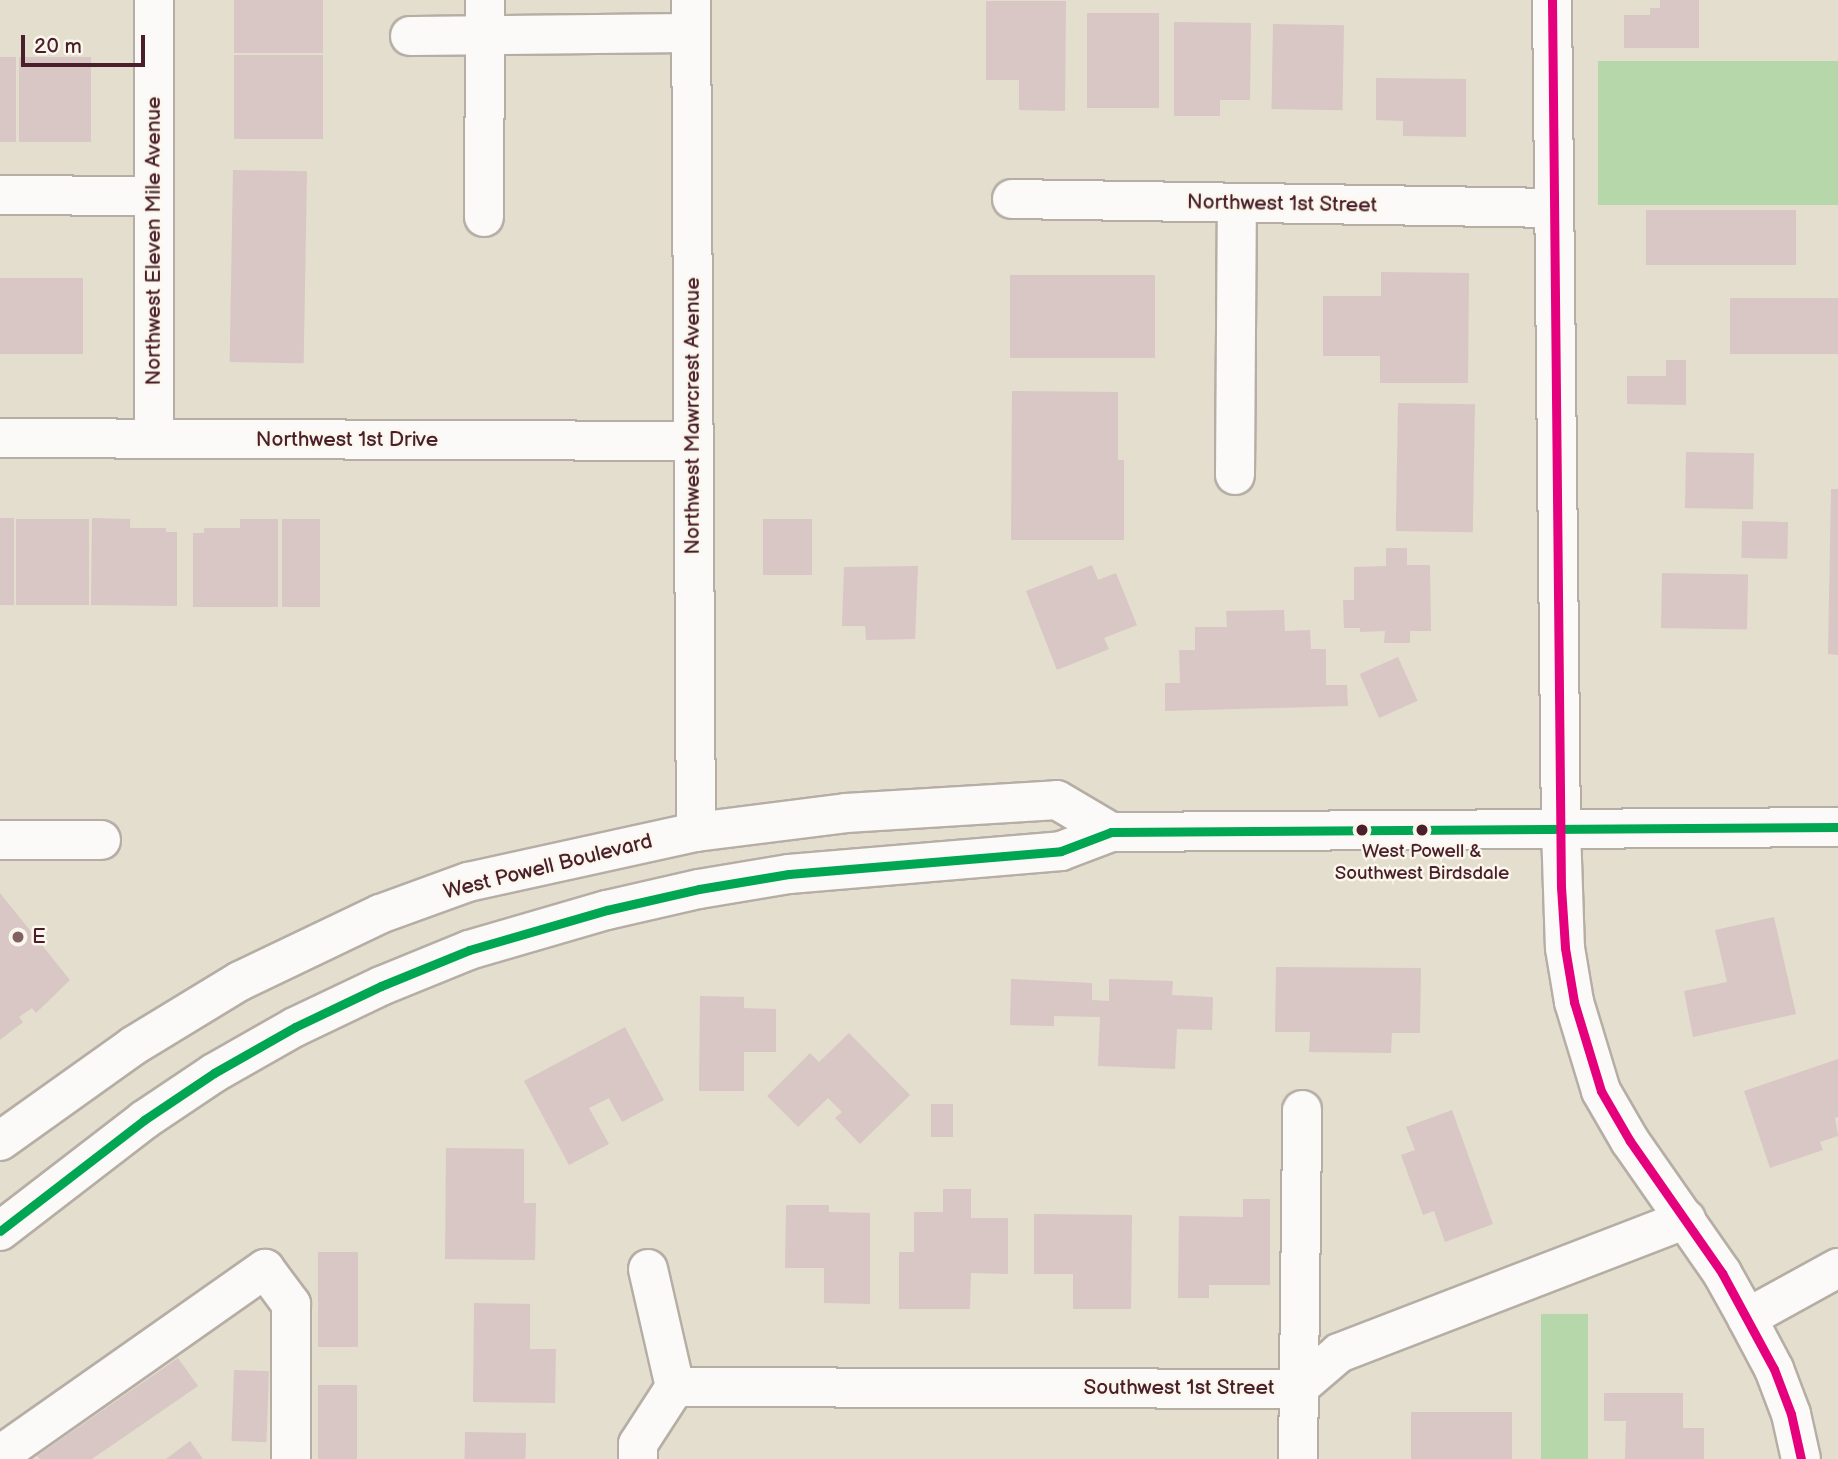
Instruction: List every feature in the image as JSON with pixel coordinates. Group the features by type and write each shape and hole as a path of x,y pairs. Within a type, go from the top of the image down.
{"street":[{"name":"Northwest Eleven Mile Avenue","path":"154,0 154,439"},
{"path":"1552,0 1561,829 1565,948 1584,1038 1601,1091 1630,1140 1722,1273 1747,1318 1774,1370 1791,1415 1801,1459"},
{"path":"410,36 485,18 691,17"},
{"name":"Northwest Mawrcrest Avenue","path":"691,17 696,832"},
{"path":"484,217 485,18"},
{"path":"0,195 152,196"},
{"name":"Northwest 1st Street","path":"1012,198 1553,208"},
{"path":"1235,475 1237,203"},
{"name":"Northwest 1st Drive","path":"0,438 693,441"},
{"name":"West Powell Boulevard","path":"0,1141 133,1046 240,981 317,941 380,914 468,882 696,832 846,813 1057,800 1111,832"},
{"path":"0,1231 144,1120 214,1073 295,1027 381,986 469,950 607,909 699,889 802,872 1061,851 1111,832 1838,827"},
{"path":"0,840 101,840"},
{"path":"1298,1459 1302,1110"},
{"name":"Southwest 1st Street","path":"675,1387 1297,1389 1339,1353 1686,1219"},
{"path":"1747,1318 1838,1268"},
{"path":"0,1455 265,1269 291,1304 290,1459"},
{"path":"638,1459 638,1444 675,1387 648,1269"}],"green space":[{"path":"1598,61 1838,61 1838,205 1598,205"},
{"path":"1541,1314 1588,1314 1588,1459 1541,1459"}],"building":[{"path":"234,0 323,0 323,53 234,53"},
{"path":"1660,0 1699,0 1699,48 1624,48 1624,15 1650,15 1650,8 1660,8"},
{"path":"986,1 1066,1 1065,111 1019,110 1019,80 986,80"},
{"path":"1087,13 1159,13 1159,108 1087,108"},
{"path":"1174,22 1251,23 1250,100 1220,100 1220,116 1174,116"},
{"path":"1273,24 1344,25 1343,110 1272,109"},
{"path":"234,55 323,55 323,139 234,139"},
{"path":"0,57 16,57 16,142 0,142"},
{"path":"19,57 91,57 91,142 19,142"},
{"path":"1376,78 1466,79 1466,137 1403,136 1403,121 1376,120"},
{"path":"233,170 307,171 304,363 230,362"},
{"path":"1646,210 1796,210 1796,265 1646,265"},
{"path":"1381,272 1469,273 1468,383 1380,383 1380,356 1323,356 1323,296 1381,296"},
{"path":"1010,275 1155,275 1155,358 1010,358"},
{"path":"0,278 83,278 83,354 0,354"},
{"path":"1730,298 1838,298 1838,354 1730,354"},
{"path":"1666,360 1686,360 1686,405 1627,404 1627,376 1666,376"},
{"path":"1012,391 1118,392 1118,460 1124,460 1124,540 1011,540"},
{"path":"1398,403 1475,404 1473,532 1396,531"},
{"path":"1686,452 1754,453 1753,509 1685,508"},
{"path":"1831,489 1838,489 1838,655 1828,654"},
{"path":"0,518 14,518 14,605 0,605"},
{"path":"92,518 130,519 130,528 166,528 166,532 177,532 177,606 91,605"},
{"path":"16,519 89,519 89,605 16,605"},
{"path":"240,519 278,519 278,607 193,607 193,533 204,533 204,528 240,528"},
{"path":"282,519 320,519 320,607 282,607"},
{"path":"763,519 812,519 812,575 763,575"},
{"path":"1742,521 1788,522 1787,559 1741,558"},
{"path":"1386,548 1407,548 1407,565 1430,565 1431,631 1410,631 1410,643 1384,643 1385,631 1360,632 1360,628 1344,628 1343,600 1354,600 1354,567 1386,566"},
{"path":"1092,565 1098,580 1116,573 1137,625 1104,638 1109,649 1057,670 1026,591"},
{"path":"918,566 915,639 866,640 865,626 842,626 844,567"},
{"path":"1662,573 1748,575 1747,629 1661,628"},
{"path":"1284,610 1285,631 1310,630 1311,649 1326,649 1326,685 1347,685 1348,706 1165,711 1165,683 1180,683 1179,650 1195,650 1195,627 1227,627 1226,611"},
{"path":"1398,657 1418,701 1379,718 1360,674"},
{"name":"E","path":"0,893 70,980 36,1013 32,1008 19,1017 23,1022 0,1040"},
{"path":"1774,917 1796,1014 1693,1037 1684,991 1727,982 1715,930"},
{"path":"1276,967 1421,968 1420,1033 1392,1033 1391,1053 1309,1052 1310,1032 1275,1032"},
{"path":"1011,979 1092,983 1092,1000 1109,1001 1109,979 1173,981 1172,995 1213,997 1212,1030 1177,1029 1175,1069 1098,1066 1100,1017 1054,1016 1054,1026 1010,1025"},
{"path":"700,996 744,997 744,1008 776,1009 776,1052 744,1052 744,1091 699,1091"},
{"path":"625,1027 664,1100 622,1122 609,1098 589,1108 609,1144 569,1165 524,1081"},
{"path":"849,1033 910,1095 860,1144 835,1118 842,1112 828,1098 798,1127 767,1096 810,1053 819,1062"},
{"path":"1838,1059 1838,1117 1835,1118 1838,1136 1820,1142 1823,1150 1770,1168 1744,1091"},
{"path":"931,1104 953,1104 953,1137 931,1137"},
{"path":"1452,1110 1493,1224 1445,1242 1434,1211 1423,1215 1401,1155 1415,1150 1406,1127"},
{"path":"446,1148 524,1149 524,1203 536,1203 535,1260 445,1259"},
{"path":"943,1189 971,1189 971,1218 1008,1218 1008,1274 971,1273 970,1309 899,1309 899,1252 914,1252 914,1212 943,1212"},
{"path":"1243,1199 1270,1199 1270,1285 1209,1285 1209,1298 1178,1298 1179,1216 1243,1217"},
{"path":"786,1205 829,1205 829,1212 870,1213 870,1304 824,1303 824,1268 785,1268"},
{"path":"1034,1214 1132,1215 1131,1309 1073,1309 1073,1274 1034,1274"},
{"path":"318,1252 358,1252 358,1347 318,1347"},
{"path":"474,1303 530,1304 530,1349 556,1349 555,1403 473,1402"},
{"path":"178,1358 198,1386 92,1459 40,1459 37,1456"},
{"path":"234,1370 269,1371 267,1442 232,1441"},
{"path":"318,1385 357,1385 357,1459 318,1459"},
{"path":"1604,1393 1683,1393 1683,1428 1704,1428 1704,1459 1625,1459 1626,1421 1604,1421"},
{"path":"1411,1412 1512,1412 1512,1459 1411,1459"},
{"path":"465,1432 526,1433 526,1459 465,1459"},
{"path":"190,1441 203,1459 166,1459"}],"transit line":[{"path":"1552,0 1561,887 1565,948 1574,1002 1601,1091 1630,1141 1722,1273 1774,1369 1791,1414 1801,1459"},
{"path":"0,1231 144,1120 214,1073 295,1027 381,986 469,950 607,910 699,889 789,874 1061,851 1111,832 1838,827"}],"place":[{"name":"West Powell & Southwest Birdsdale","path":"1422,830"},
{"name":"E","path":"18,937"}]}
